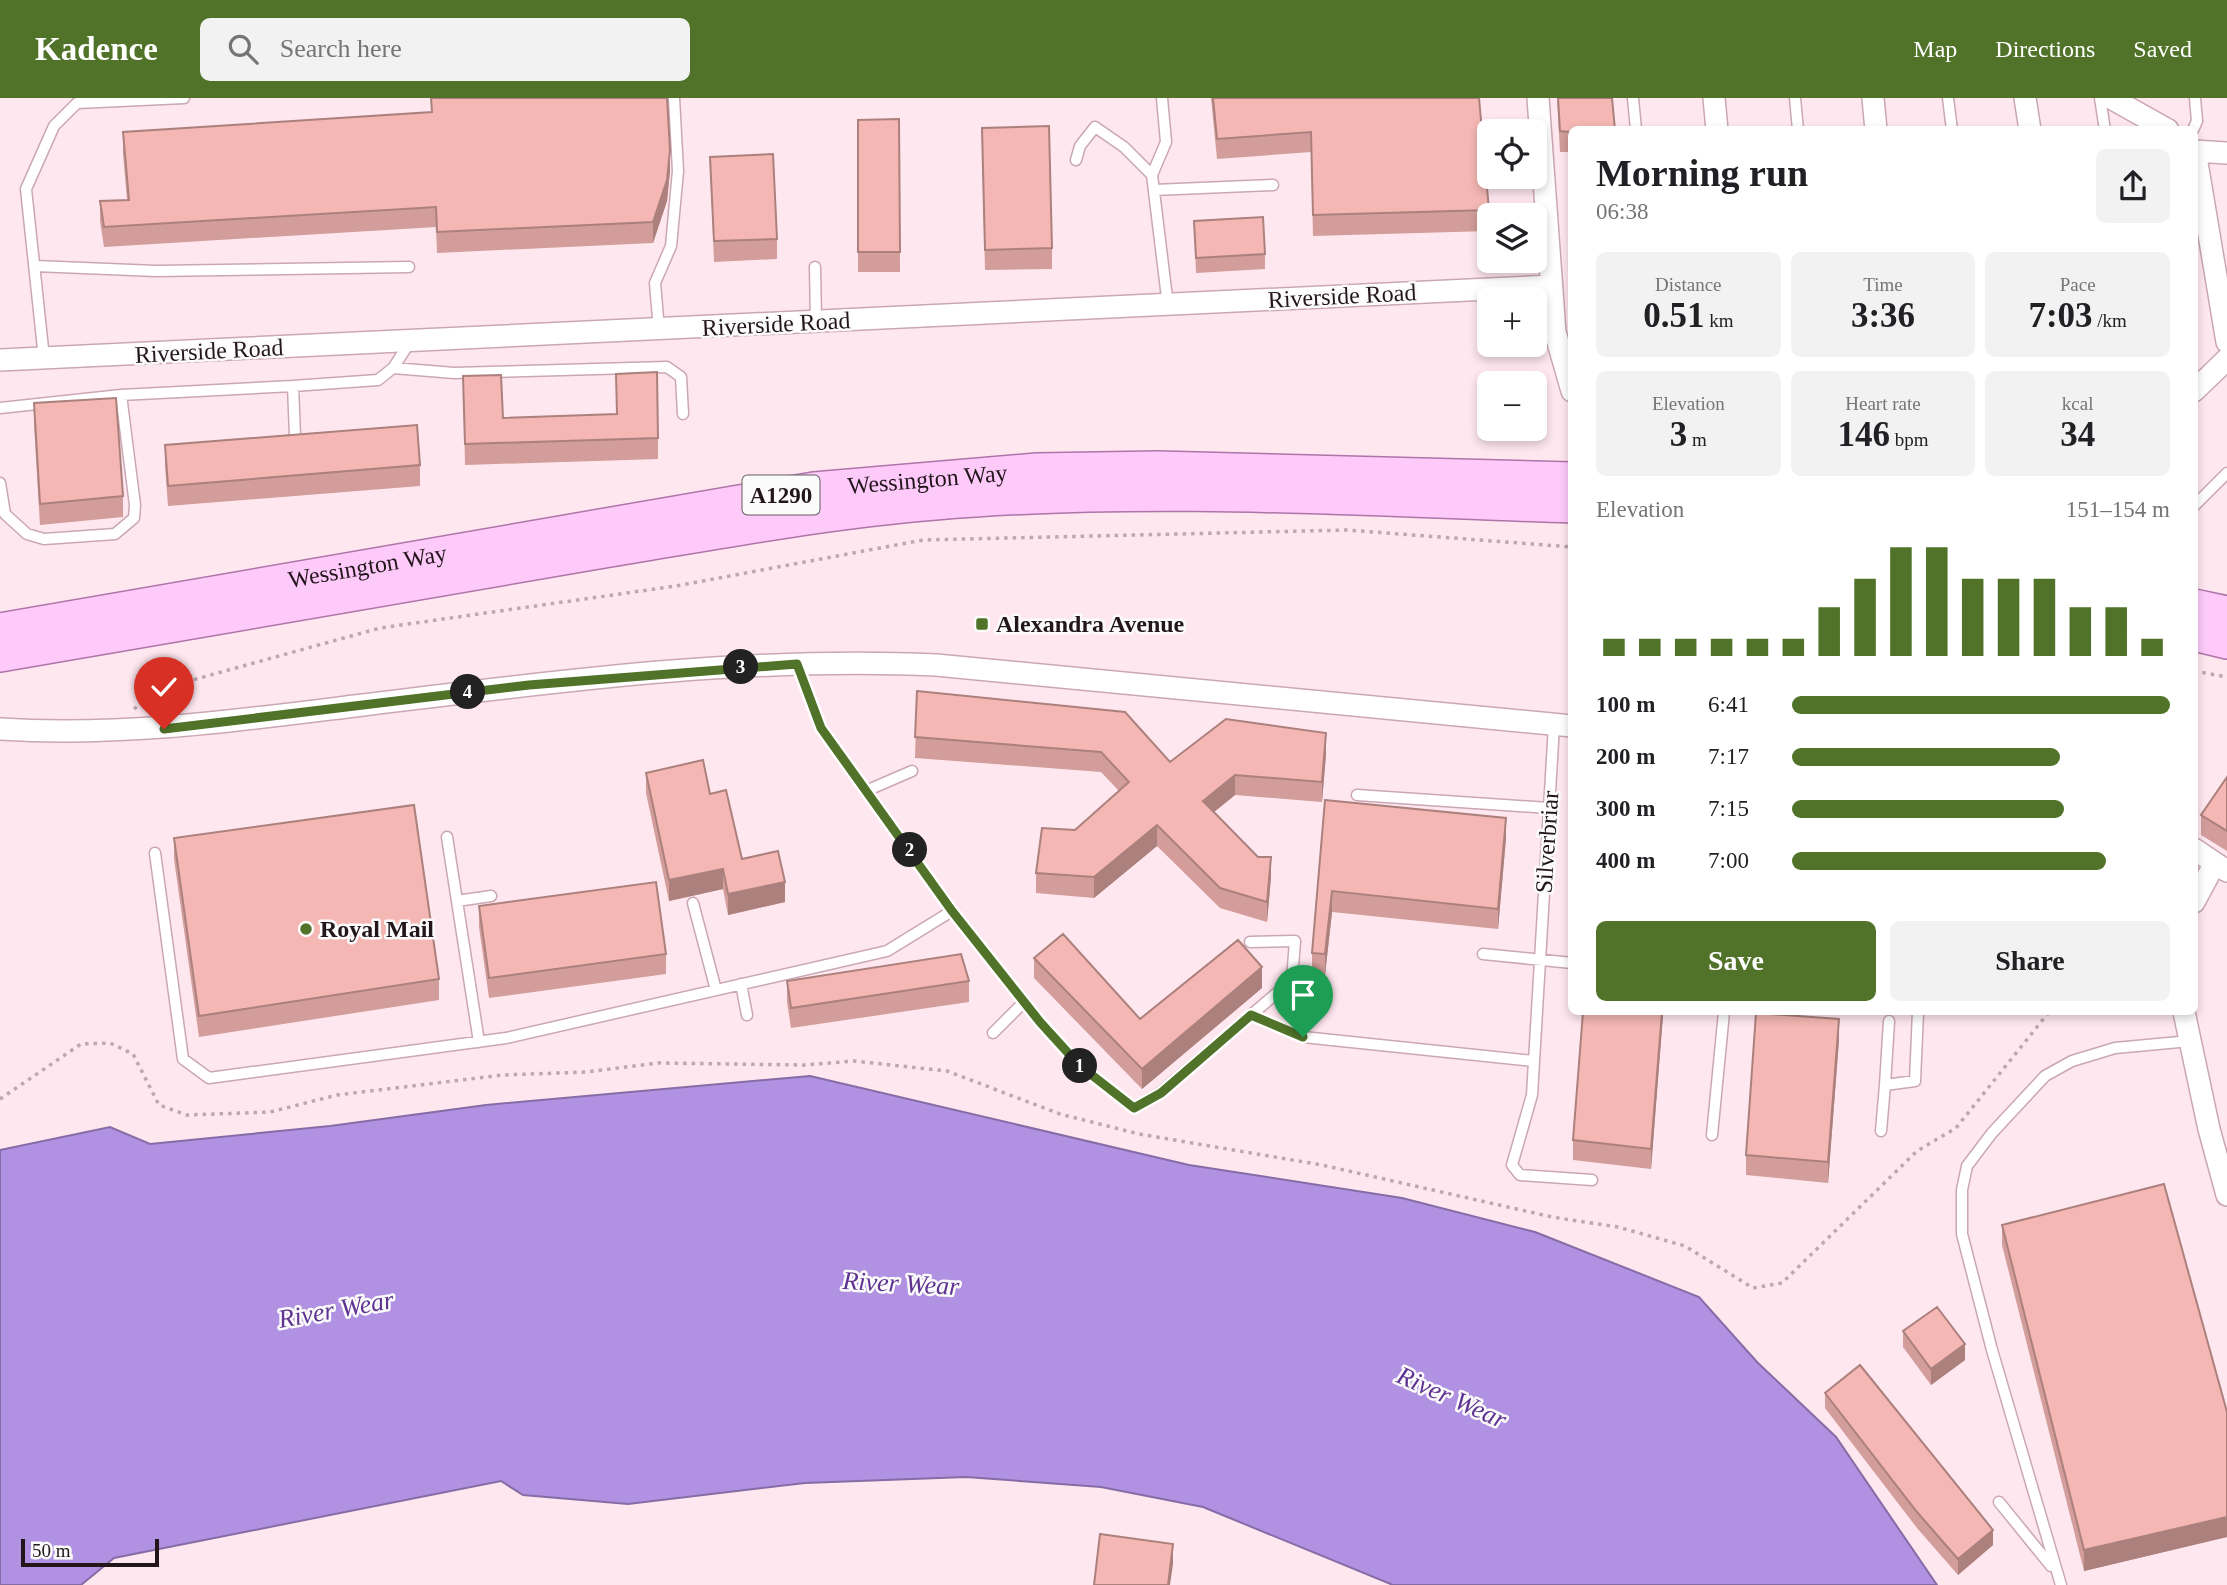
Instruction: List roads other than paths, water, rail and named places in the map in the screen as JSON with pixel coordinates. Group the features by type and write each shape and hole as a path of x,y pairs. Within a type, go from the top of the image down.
{"main road":[{"name":"Wessington Way","path":"0,630 814,489 1037,470 1158,468 1568,479"},
{"name":"Wessington Way","path":"0,655 484,570 820,516 935,503 1040,497 1258,496 1568,506"},
{"path":"2198,607 2227,613"},
{"path":"2198,635 2227,642"}],"street":[{"path":"1538,98 1555,332 1568,377"},
{"path":"1714,98 1717,126"},
{"path":"1873,98 1876,126"},
{"path":"2025,98 2029,126"},
{"path":"2111,98 2161,126"},
{"path":"2198,151 2227,153"},
{"path":"2198,169 2227,342"},
{"name":"Riverside Road","path":"0,360 1551,286"},
{"path":"2198,387 2227,359"},
{"path":"0,729 69,733 164,729 529,685 866,661 936,665 1563,725"},
{"path":"2198,852 2221,867 2198,897"},
{"path":"2185,1015 2221,1153 2227,1195"}],"lane":[{"path":"44,358 26,188 54,126 78,103 184,98"},
{"path":"659,330 654,283 671,246 678,172 674,98"},
{"path":"1162,98 1166,142 1152,175 1168,306"},
{"path":"1633,98 1636,126"},
{"path":"1795,98 1798,126"},
{"path":"1948,98 1952,126"},
{"path":"2100,98 2104,126"},
{"path":"2195,98 2197,121 2195,126"},
{"path":"1076,160 1080,146 1095,127 1124,147 1152,175"},
{"path":"1154,190 1273,185"},
{"path":"35,266 156,271 409,267"},
{"path":"815,267 816,322"},
{"path":"0,408 121,395 378,380 393,369 410,342"},
{"path":"393,369 454,373 667,367 681,377 683,414"},
{"path":"293,386 295,436"},
{"path":"0,483 5,514 27,534 44,539 115,534 126,526 134,518 135,505 121,395"},
{"path":"2198,502 2227,473"},
{"path":"797,664 821,728 868,790 952,911 1024,1002 1079,1065 1134,1108 1161,1093 1292,980 1295,941 1250,942"},
{"name":"Silverbriar","path":"1563,725 1549,808 1532,1095 1512,1165 1520,1175 1592,1180"},
{"path":"868,790 912,771"},
{"path":"1357,795 1549,808"},
{"path":"447,837 479,1042"},
{"path":"155,853 183,1059 209,1078 506,1038 887,951 952,911"},
{"path":"457,901 491,896"},
{"path":"693,903 716,990"},
{"path":"1483,954 1568,963"},
{"path":"741,985 747,1015"},
{"path":"993,1034 1024,1002"},
{"path":"1251,1015 1303,1037 1533,1060"},
{"path":"1712,1135 1724,1015"},
{"path":"1885,1085 1915,1081 1918,1015"},
{"path":"1881,1131 1889,1021"},
{"path":"2061,1585 1962,1234 1962,1190 1967,1166 1992,1133 2045,1076 2072,1061 2116,1048 2190,1041"},
{"path":"1999,1502 2055,1571"}],"water":[{"name":"River Wear","path":"810,1076 1189,1165 1402,1198 1535,1232 1699,1297 1757,1362 1836,1437 1937,1585 1393,1585 1203,1507 1101,1487 966,1477 805,1483 628,1504 523,1495 501,1481 114,1558 81,1585 0,1585 0,1150 110,1127 150,1144 330,1126 486,1105"}],"place":[{"name":"Alexandra Avenue","path":"982,624"},
{"name":"Royal Mail","path":"306,929"}]}
